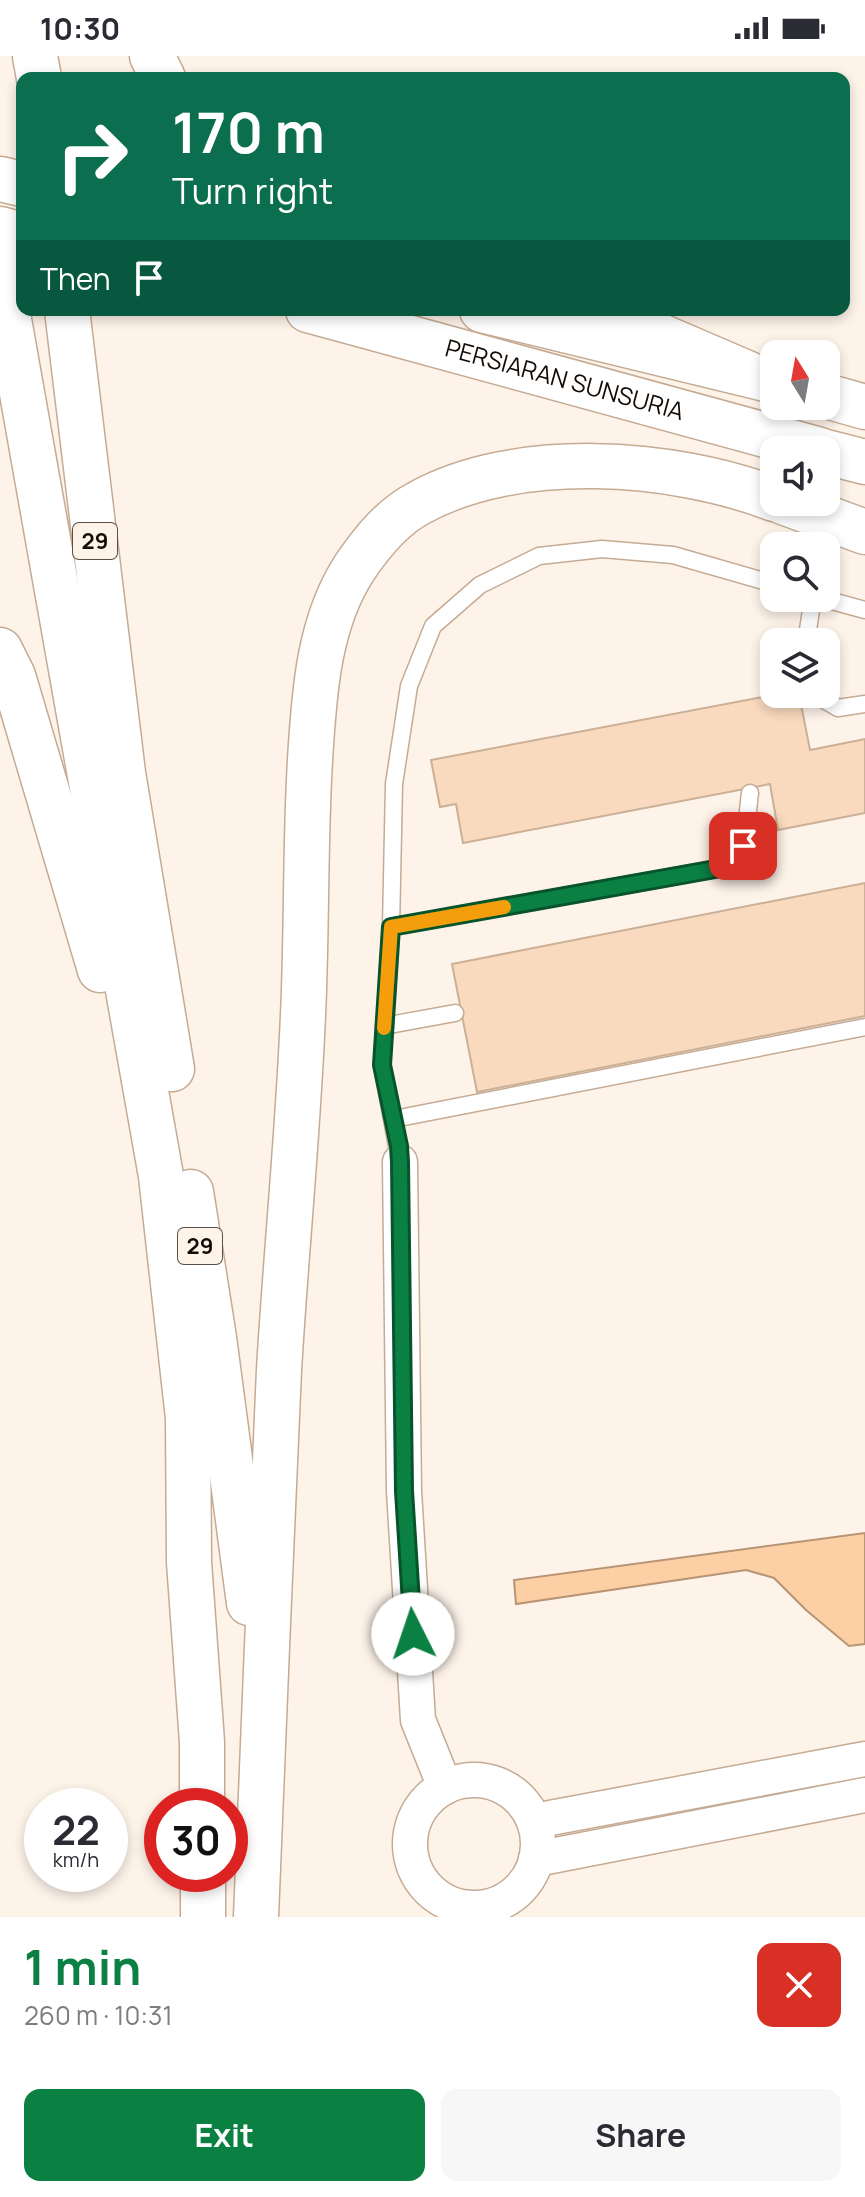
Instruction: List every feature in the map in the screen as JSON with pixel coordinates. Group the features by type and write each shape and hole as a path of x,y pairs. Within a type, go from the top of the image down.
{"main road":[{"name":"29","path":"0,269 161,1176 188,1418 189,1562 202,1742 202,1788"},
{"name":"29","path":"68,316 123,773 212,1323 264,1721 256,1917"},
{"name":"PERSIARAN SUNSURIA","path":"330,316 769,436"},
{"name":"PERSIARAN SUNSURIA","path":"507,316 760,377"},
{"path":"614,316 760,377"},
{"path":"840,400 865,407"},
{"path":"840,456 865,462"},
{"path":"264,1721 280,1367 303,1015 307,807 314,702 320,663 335,609 353,569 384,528 416,504 458,485 507,472 572,466 692,475 760,495"},
{"path":"821,516 865,532"},
{"path":"0,650 13,676 161,1176"},
{"path":"203,1892 203,1917"}],"street":[{"path":"400,1162 404,1491 418,1720 445,1787"},
{"path":"534,1821 865,1759"},
{"path":"465,1781 486,1782 506,1789 523,1802 534,1821 538,1839 536,1859 528,1879 514,1894 495,1904 474,1908 453,1905 434,1895 420,1879 412,1859 410,1838 415,1818 428,1800 445,1787 465,1781"},
{"path":"536,1859 865,1795"}],"lane":[{"path":"400,1162 382,1065 391,927 394,784 409,686 433,626 480,585 539,556 602,549 673,555 760,580"},
{"path":"840,603 865,610"},
{"path":"840,708 865,704"},
{"path":"391,927 721,868 735,861 743,846 750,793"},
{"path":"384,1026 455,1013"},
{"path":"394,1119 865,1027"}],"shaded area":[{"path":"865,1533 865,1644 849,1646 774,1578 746,1570 516,1604 514,1580"}],"building":[{"path":"760,697 760,708 802,708 810,750 865,739 865,813 778,830 770,784 463,843 456,804 440,807 431,760"},
{"path":"865,883 865,1016 477,1092 452,964"}],"slow traffic":[{"path":"384,1028 391,927 504,907"}],"route":[{"path":"413,1634 404,1491 400,1162 382,1065 391,927 721,868 735,861 743,846"}]}
